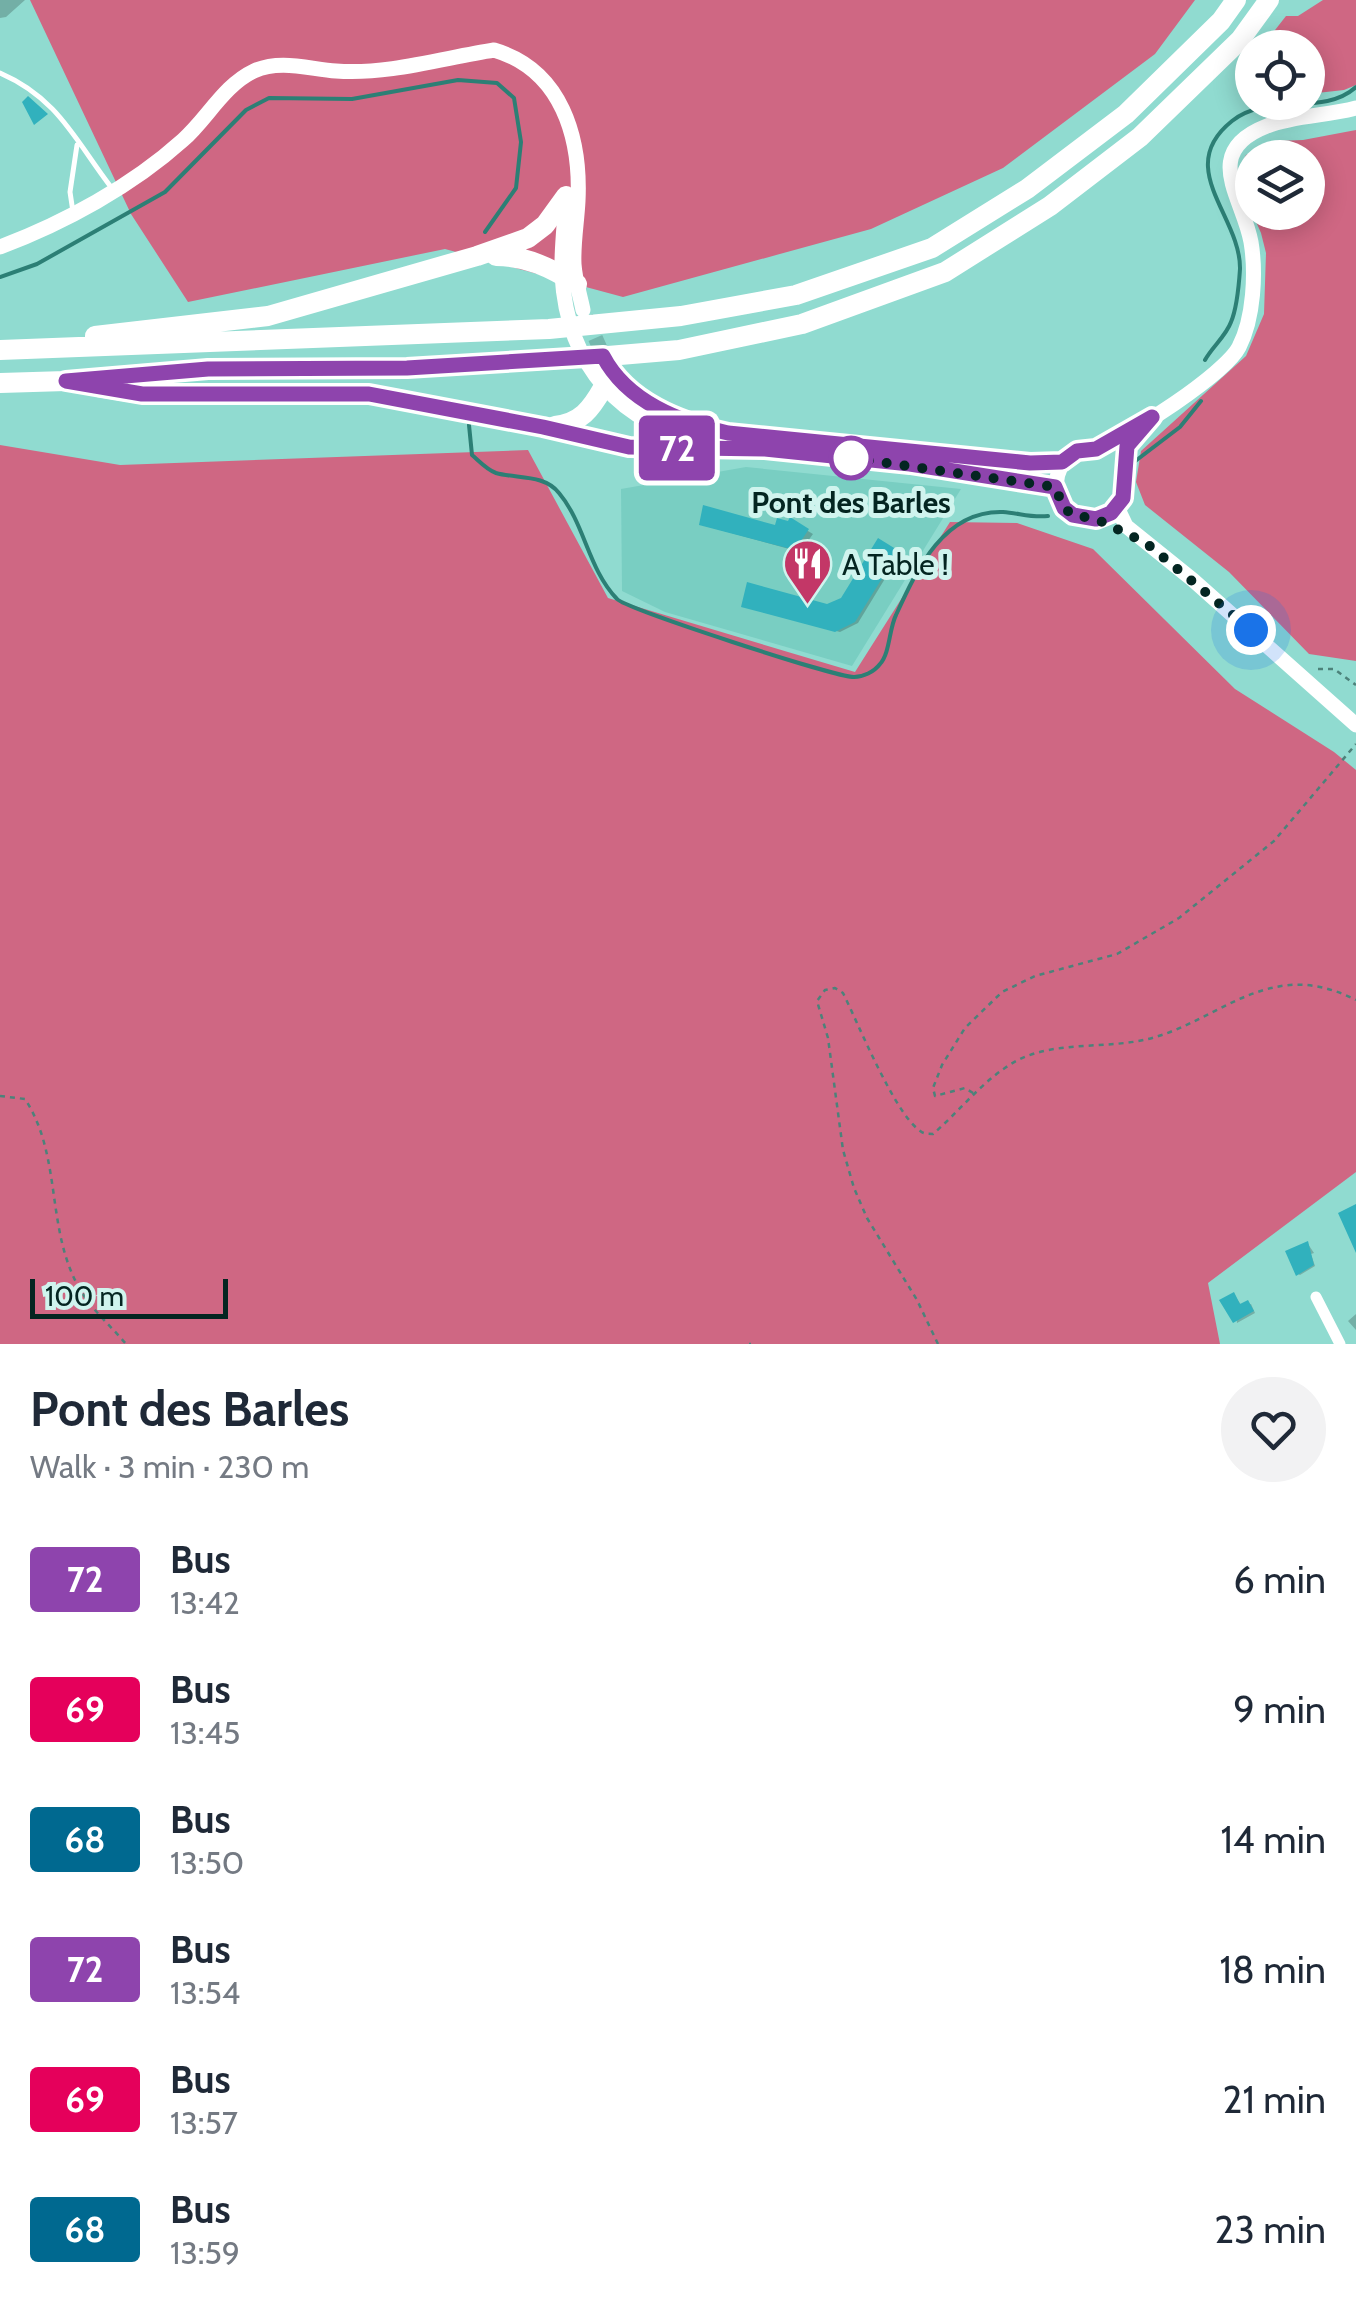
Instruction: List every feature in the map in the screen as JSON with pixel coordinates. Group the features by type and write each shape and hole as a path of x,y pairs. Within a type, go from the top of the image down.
{"highway":[{"path":"0,350 554,328 583,314 680,316 796,295 932,248 1027,190 1126,114 1221,21 1236,0"},
{"path":"0,383 208,369 407,368 570,358 604,373 680,350 802,324 945,272 1050,206 1140,137 1240,40 1268,0"},
{"path":"71,348 98,334 213,325 268,316 477,256 528,238 545,224 566,196"},
{"path":"477,256 518,256 570,280"},
{"path":"543,427 572,424 592,408 604,373"},
{"path":"66,381 142,394 369,394 629,447 765,449"}],"main road":[{"path":"0,247 113,190 184,140 243,77 268,66 361,72 494,50 512,56 551,87 574,136 578,196 570,280"},
{"path":"604,373 659,410 692,425 728,433 1030,463 1062,462 1077,451 1096,449 1152,417 1224,366 1239,347 1248,318 1251,241 1229,180 1230,159 1244,138 1266,126 1356,108"},
{"path":"576,157 566,196 570,280 583,314 576,338 644,421 675,435 910,464 1055,487"},
{"path":"1096,519 1117,507 1126,487 1127,446 1152,417"},
{"path":"1096,449 1114,458 1124,476"},
{"path":"1062,462 1055,487 1064,508 1146,543"},
{"path":"1117,507 1126,526 1309,680 1356,725"}],"street":[{"path":"1316,1297 1340,1344"}],"lane":[{"path":"0,72 44,98 58,112 113,190"},
{"path":"74,213 70,192 78,142"},
{"path":"910,464 920,450"}],"path":[{"path":"1309,680 1318,669 1334,669 1356,685"},
{"path":"975,1094 965,1088 935,1096 933,1088 964,1028 1002,992 1035,976 1117,954 1179,918 1274,840 1356,744"},
{"path":"938,1344 918,1300 867,1218 854,1188 837,1123 828,1038 817,1010 820,994 830,988 843,993 898,1102 924,1134 934,1134 975,1094 1023,1058 1149,1039 1183,1028 1228,1004 1289,985 1318,986 1356,1000"},
{"path":"0,1096 25,1098 39,1120 51,1160 55,1204 70,1264 80,1289 126,1344"}],"shaded area":[{"path":"30,0 1195,0 1155,54 1003,168 871,229 623,297 445,249 188,302 131,214"},
{"path":"1323,0 1356,0 1356,85 1325,92 1325,30 1275,30 1286,16 1298,16"},
{"path":"1356,130 1356,661 1309,654 1229,572 1145,505 1136,482 1141,451 1246,356 1264,314 1266,253 1260,230 1325,230 1325,140 1303,140"},
{"path":"0,445 120,465 528,450 608,598 855,672 950,522 1017,523 1093,549 1235,689 1356,770 1356,1172 1208,1283 1220,1344 0,1344"},
{"path":"746,467 961,489 852,666 665,612 622,591 621,489"}],"building":[{"path":"28,96 48,114 34,125 22,102"},
{"path":"703,505 775,525 777,518 788,521 790,517 809,529 795,550 699,525"},
{"path":"878,538 899,551 855,622 835,632 741,607 747,582 827,604 841,598"},
{"path":"1356,1204 1356,1253 1338,1213"},
{"path":"1308,1241 1314,1265 1296,1276 1285,1251"},
{"path":"1234,1292 1240,1304 1248,1300 1254,1311 1233,1323 1219,1300"}],"waterway":[{"path":"0,277 37,264 165,192 246,110 269,98 352,99 458,80 497,83 514,98 521,142 516,188 485,232"},
{"path":"1205,360 1231,322 1240,269 1238,249 1209,175 1208,157 1215,139 1246,112 1328,101 1356,87"},
{"path":"1134,462 1180,427 1201,401"},
{"path":"469,425 472,455 486,468 538,480 559,493 575,518 599,574 617,599 732,642 854,677 878,667 913,579 949,532 982,514 1048,516"}],"tunnel":[{"path":"586,317 607,364"}],"bus line":[{"name":"72","path":"603,356 611,372 629,390 659,410 692,425 728,433 1030,463 1062,462 1077,451 1096,449 1152,417 1127,446 1123,498 1104,517 1084,519 1064,508 1055,487 910,464 765,449 629,447 369,394 142,394 66,381 208,369 407,368 603,356"}],"place":[{"name":"Pont des Barles","path":"851,458"},
{"name":"A Table !","path":"807,606"}],"route":[{"path":"851,458 1055,487 1064,508 1073,515 1096,519 1146,543 1251,630"}]}
